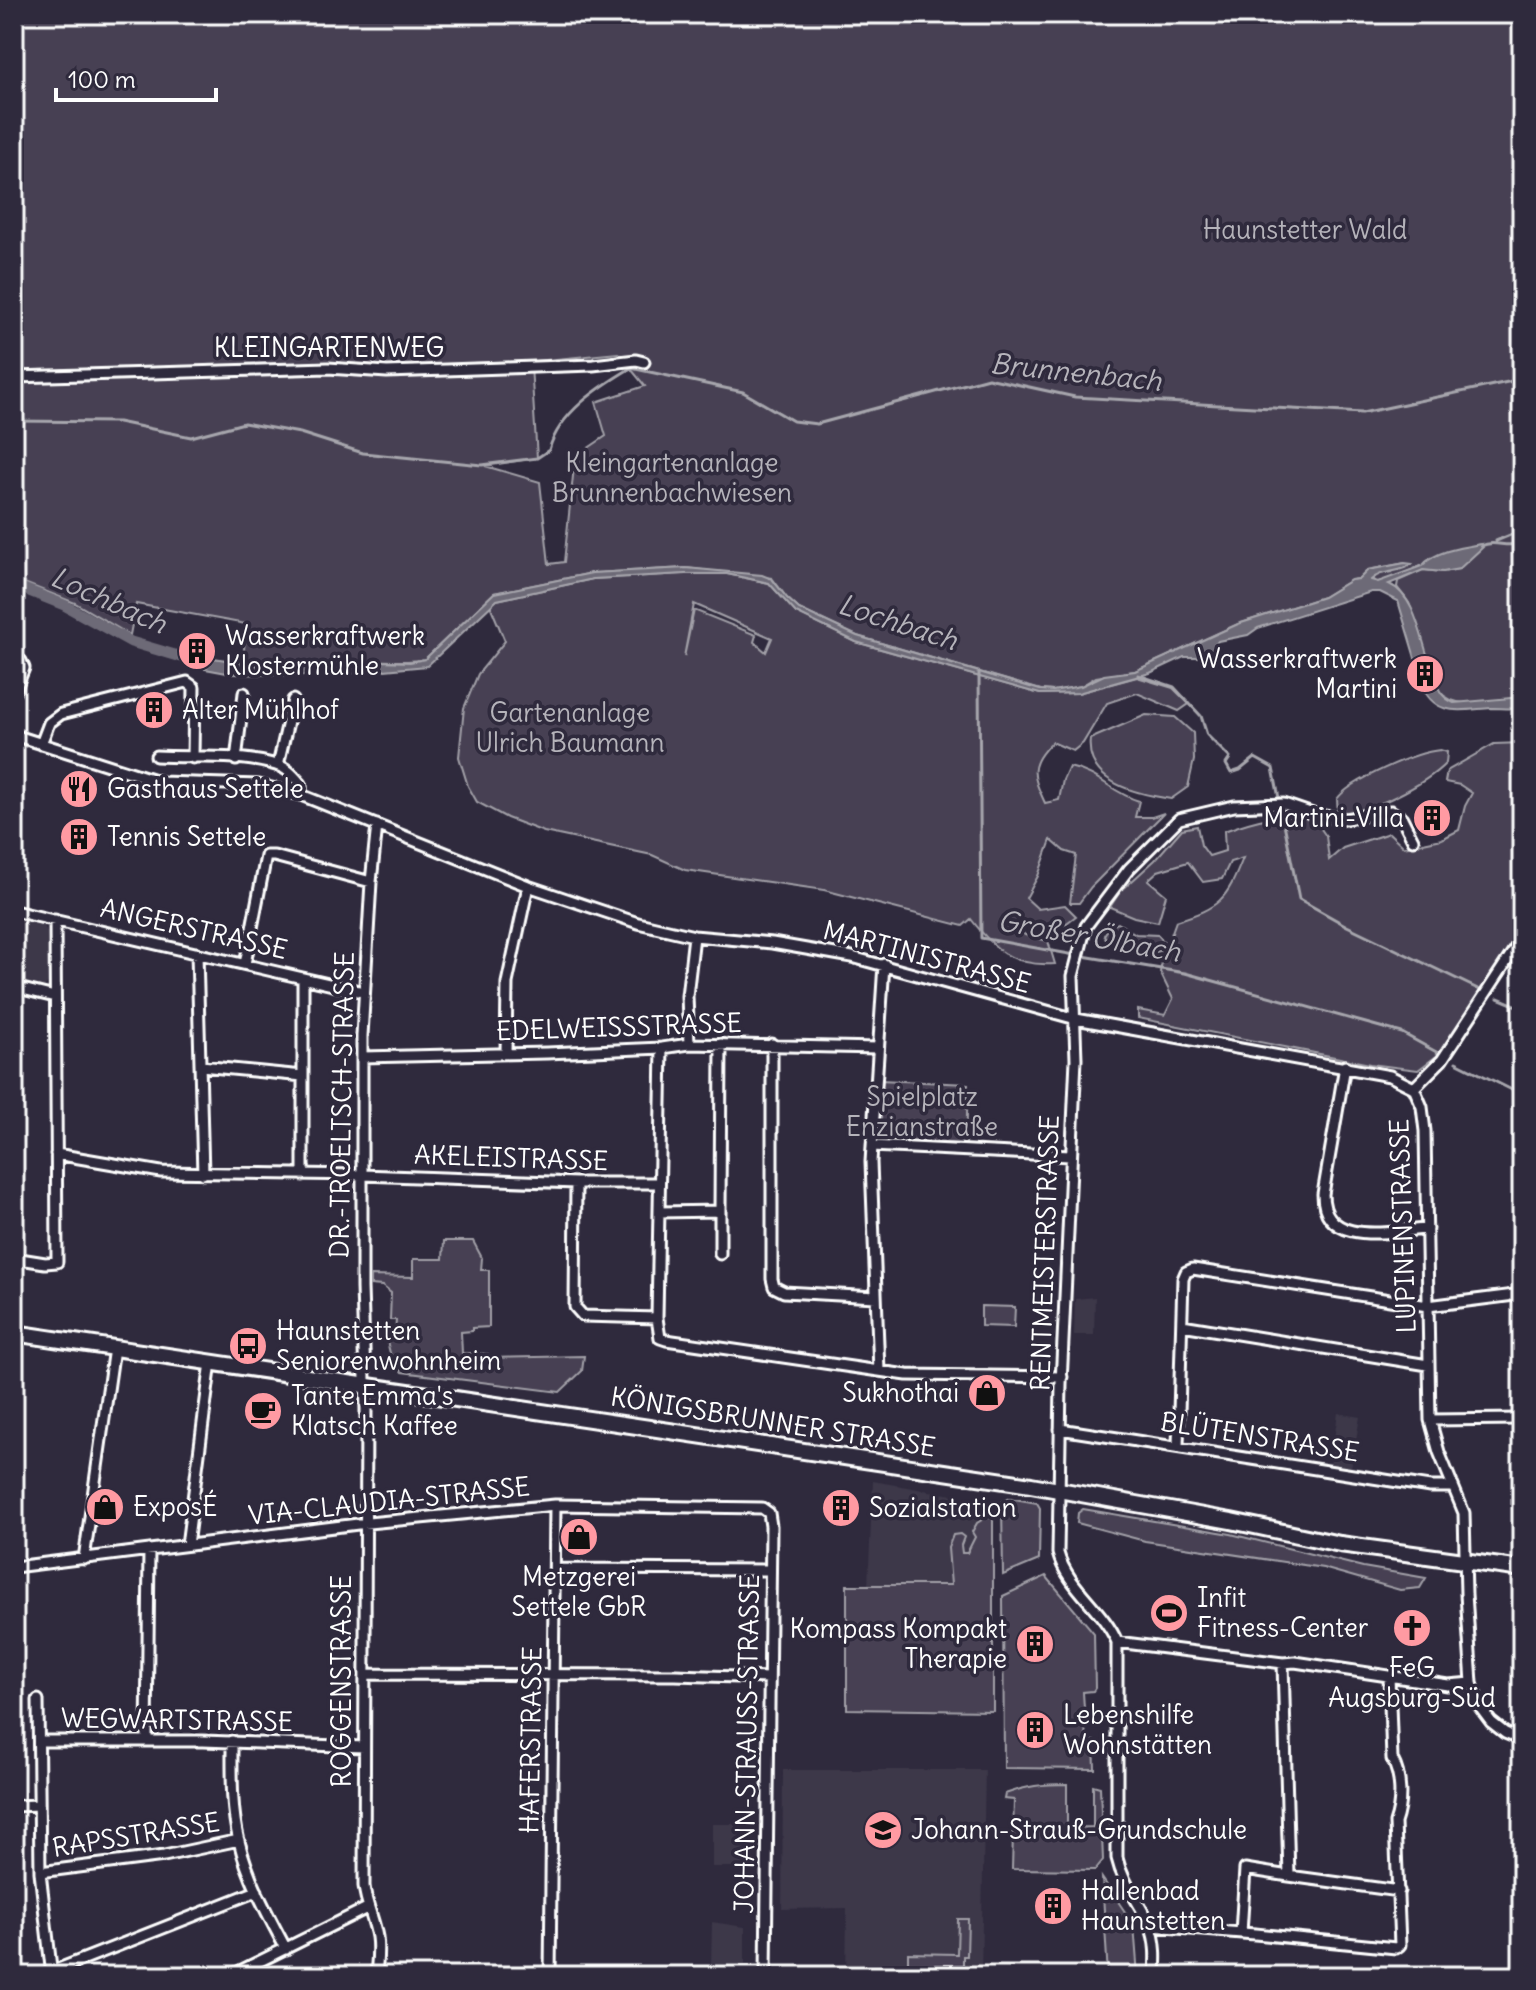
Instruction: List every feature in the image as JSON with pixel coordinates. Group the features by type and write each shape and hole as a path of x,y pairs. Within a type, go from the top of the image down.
{"main road":[{"name":"KÖNIGSBRUNNER STRASSE","path":"14,1333 1058,1490 1340,1544 1522,1569"}],"street":[{"name":"KLEINGARTENWEG","path":"14,377 328,368 387,372 644,362"},
{"path":"14,657 21,661 24,668 14,693"},
{"path":"41,744 49,723 61,714 187,682 194,687 193,758"},
{"path":"236,760 244,693"},
{"path":"278,765 293,700"},
{"name":"MARTINISTRASSE","path":"14,735 161,782 259,785 301,795 528,886 638,923 694,936 772,943 884,964 1076,1019"},
{"path":"156,756 278,765 301,784 301,795"},
{"path":"1076,1019 1075,964 1086,926 1129,869 1179,819 1234,806 1280,804 1316,815 1346,819 1391,811 1402,818 1413,840"},
{"name":"DR.-TROELTSCH-STRASSE","path":"365,1385 363,992 377,825"},
{"path":"245,964 266,856 371,882"},
{"path":"506,1053 504,1001 528,886"},
{"name":"ANGERSTRASSE","path":"14,911 363,992"},
{"path":"14,1258 57,1262 55,920"},
{"path":"689,1044 687,996 694,936"},
{"path":"1414,1088 1445,1056 1522,938"},
{"path":"197,953 203,1174"},
{"path":"879,1371 872,1146 884,964"},
{"path":"303,978 303,1175"},
{"path":"14,987 55,997"},
{"name":"LUPINENSTRASSE","path":"1076,1019 1345,1066 1390,1076 1414,1088 1422,1107 1425,1131 1430,1420 1439,1452 1464,1513 1472,1683"},
{"name":"RENTMEISTERSTRASSE","path":"1076,1019 1058,1553 1061,1563 1111,1629 1117,1642"},
{"name":"EDELWEISSSTRASSE","path":"362,1057 662,1048 689,1044 878,1048"},
{"path":"720,1254 721,1044"},
{"path":"772,1044 774,1287 784,1292 876,1297"},
{"path":"662,1048 657,1318 660,1338 907,1375 1062,1377"},
{"path":"201,1066 303,1076"},
{"path":"1345,1066 1323,1194 1325,1212 1338,1227 1353,1232 1427,1229"},
{"path":"872,1146 1070,1156"},
{"name":"AKELEISTRASSE","path":"56,1154 161,1172 659,1183"},
{"path":"576,1183 575,1307 583,1316 657,1318"},
{"path":"659,1212 720,1211"},
{"path":"1178,1446 1183,1279 1186,1272 1193,1269 1237,1275 1428,1306 1522,1294"},
{"path":"1182,1325 1428,1365"},
{"path":"84,1559 114,1348"},
{"path":"187,1545 211,1362"},
{"name":"ROGGENSTRASSE","path":"365,1385 364,1886 367,1908 377,1937 379,1954 376,1975"},
{"path":"1430,1420 1522,1419"},
{"name":"BLÜTENSTRASSE","path":"1060,1429 1430,1487 1453,1487"},
{"name":"VIA-CLAUDIA-STRASSE","path":"14,1567 365,1524 555,1505 752,1507 769,1513"},
{"name":"HAFERSTRASSE","path":"550,1976 555,1505"},
{"name":"JOHANN-STRAUSS-STRASSE","path":"766,1976 769,1513"},
{"path":"147,1740 149,1550"},
{"path":"555,1569 770,1570"},
{"path":"1155,1976 1155,1943 1151,1926 1126,1887 1117,1858 1117,1642 1295,1662 1448,1685 1472,1683 1479,1706 1491,1722 1505,1733 1522,1740"},
{"path":"1283,1663 1289,1876"},
{"path":"365,1674 769,1678"},
{"path":"1151,1926 1396,1948 1402,1941 1395,1823 1400,1810 1398,1769 1392,1759 1389,1677"},
{"path":"38,1700 40,1872 52,1974 257,1891"},
{"name":"WEGWARTSTRASSE","path":"39,1741 232,1741 364,1747"},
{"path":"232,1741 232,1788 239,1840 257,1891 286,1949"},
{"path":"14,1806 39,1805"},
{"name":"RAPSSTRASSE","path":"40,1872 164,1856 239,1840"},
{"path":"1241,1933 1245,1869 1399,1891"},
{"path":"230,1976 367,1908"}],"shaded area":[{"path":"1481,544 1483,547 1459,569 1443,572 1423,570 1389,584 1405,597 1416,618 1430,664 1418,668 1398,601 1380,592 1371,592 1258,628 1248,635 1218,641 1211,652 1198,657 1184,657 1150,673 1078,693 1040,694 856,642 796,613 769,583 727,574 685,574 593,579 497,600 427,666 320,676 232,674 205,669 207,657 257,665 319,667 425,659 494,593 592,573 686,568 762,575 772,579 799,609 857,636 1040,690 1053,691 1081,686 1104,675 1135,671 1238,624 1323,597 1351,580 1359,579 1368,570 1412,564 1371,580 1378,582 1422,566 1441,553"},
{"path":"1434,679 1444,696 1454,703 1522,697 1522,708 1459,710 1441,707 1426,694 1421,683"},
{"path":"14,918 42,924 49,934 50,980 45,986 37,988 14,983"},
{"path":"1095,1297 1094,1335 1074,1335 1075,1299"},
{"path":"1338,1413 1360,1417 1351,1469 1330,1465"},
{"path":"873,1481 992,1502 992,1585 868,1585"},
{"name":"Johann-Strauß-Grundschule","path":"783,1770 985,1770 981,1976 846,1976 847,1908 782,1909"},
{"path":"712,1824 745,1824 745,1867 712,1867"},
{"path":"712,1922 745,1927 745,1964 711,1964"}],"green space":[{"path":"14,14 1522,14 1522,697 1467,704 1447,698 1439,691 1409,603 1397,587 1398,581 1423,570 1442,572 1459,569 1481,544 1378,582 1371,581 1378,574 1392,572 1405,563 1368,570 1359,579 1351,580 1323,597 1238,624 1135,671 1096,677 1081,686 1053,691 857,636 799,609 772,578 686,568 592,573 494,593 425,659 292,666 243,663 246,624 136,604 130,635 75,603 14,579","holes":["618,353 645,386 596,402 606,436 575,457 564,562 549,564 540,482 485,466 537,458 531,366 536,361"]},
{"name":"Gartenanlage Ulrich Baumann","path":"727,574 769,583 796,613 856,642 1040,694 1078,693 1137,677 1173,688 1189,704 1179,711 1137,693 1107,703 1083,743 1073,751 1052,742 1039,757 1035,771 1045,803 1059,800 1069,767 1089,774 1139,801 1135,817 1164,813 1079,903 1070,903 1076,855 1064,851 1051,840 1026,898 1038,909 1065,905 1076,916 1064,925 1014,926 1025,935 1048,941 1055,964 1028,963 1006,954 988,940 971,919 963,926 824,890 685,870 652,855 544,832 507,818 477,802 468,786 459,757 464,708 478,674 505,641 490,605 497,600 593,579","holes":["694,604 772,638 766,652 754,642 756,635 694,610 684,657"]},
{"path":"1146,715 1175,717 1193,733 1194,760 1188,787 1171,799 1143,794 1116,784 1104,776 1091,754 1090,739"},
{"path":"1522,743 1522,930 1443,1051 1418,1070 1370,1064 1138,1018 1138,1010 1165,1015 1173,999 1160,972 1176,921 1203,911 1220,900 1232,884 1243,858 1230,862 1222,879 1203,882 1188,862 1158,871 1148,880 1166,895 1158,922 1110,907 1120,892 1155,860 1182,829 1197,826 1201,845 1209,856 1225,851 1224,831 1279,817 1314,819 1326,836 1329,860 1343,848 1389,833 1404,847 1442,839 1459,830 1472,793 1460,785 1445,782 1447,771 1494,744"},
{"path":"1440,750 1447,752 1446,763 1425,780 1364,810 1338,814 1337,799 1356,784 1401,761"},
{"path":"1118,923 1136,934 1158,935 1165,943 1164,949 1132,952 1116,949 1104,935 1110,926"},
{"name":"Spielplatz Enzianstraße","path":"879,1080 968,1084 966,1144 885,1141 877,1137"},
{"path":"444,1241 473,1241 482,1258 481,1270 489,1270 489,1327 461,1332 462,1353 488,1354 489,1358 584,1356 582,1371 560,1392 402,1372 391,1357 386,1337 395,1334 396,1320 390,1320 391,1293 382,1286 371,1285 371,1276 413,1277 413,1259 443,1259"},
{"path":"981,1306 1015,1307 1014,1327 981,1326"},
{"path":"1009,1498 1037,1503 1040,1508 1039,1560 1003,1575 1002,1502"},
{"path":"1083,1509 1231,1534 1363,1567 1426,1578 1420,1588 1400,1590 1323,1568 1145,1541 1077,1523 1078,1513"},
{"path":"987,1517 993,1518 993,1711 847,1709 847,1585 951,1585 948,1548 953,1535 964,1537 962,1553 967,1553 975,1537 972,1532 977,1523"},
{"path":"1046,1576 1094,1633 1095,1688 1083,1692 1086,1741 1094,1741 1095,1769 1004,1768 1003,1596"},
{"path":"1067,1784 1067,1828 1093,1827 1093,1785 1100,1787 1103,1860 1095,1870 1012,1869 1014,1800 1004,1799 1005,1794 1035,1786"},
{"path":"1102,1878 1134,1925 1138,1976 1108,1976"},
{"path":"958,1919 968,1919 967,1956 963,1956 963,1965 908,1965 908,1953 957,1954"}],"waterway":[{"name":"Brunnenbach","path":"14,421 118,422 191,437 244,423 300,433 363,453 482,465 537,458 549,450 562,424 582,402 631,368 743,392 793,421 817,424 988,378 1075,397 1362,413 1522,379"},
{"path":"1496,541 1522,530"},
{"path":"1481,546 1522,543"},
{"name":"Lochbach","path":"14,585 64,605 131,642 185,658"},
{"name":"Lochbach","path":"1420,654 1434,694"},
{"name":"Großer Ölbach","path":"979,673 981,938 1075,955"},
{"path":"1138,675 1174,687 1201,716 1207,735 1230,758 1226,764 1231,773 1255,758 1273,768 1299,899 1347,926 1482,991"},
{"name":"Großer Ölbach","path":"1083,956 1185,973 1402,1033 1440,1054"},
{"path":"1498,998 1522,1008"},
{"name":"Großer Ölbach","path":"1456,1062 1522,1095"}],"place":[{"name":"Wasserkraftwerk Klostermühle","path":"197,651"},
{"name":"Wasserkraftwerk Martini","path":"1425,674"},
{"name":"Alter Mühlhof","path":"154,710"},
{"name":"Gasthaus Settele","path":"79,789"},
{"name":"Martini-Villa","path":"1432,818"},
{"name":"Tennis Settele","path":"79,837"},
{"name":"Haunstetten Seniorenwohnheim","path":"248,1346"},
{"name":"Sukhothai","path":"987,1393"},
{"name":"Tante Emma's Klatsch Kaffee","path":"263,1411"},
{"name":"ExposÉ","path":"105,1507"},
{"name":"Sozialstation","path":"841,1508"},
{"name":"Metzgerei Settele GbR","path":"579,1537"},
{"name":"Infit Fitness-Center","path":"1169,1613"},
{"name":"FeG Augsburg-Süd","path":"1412,1628"},
{"name":"Kompass Kompakt Therapie","path":"1035,1644"},
{"name":"Lebenshilfe Wohnstätten","path":"1035,1730"},
{"name":"Johann-Strauß-Grundschule","path":"883,1830"},
{"name":"Hallenbad Haunstetten","path":"1053,1906"}],"park label":[{"name":"Haunstetter Wald","path":"1305,230"},
{"name":"Kleingartenanlage Brunnenbachwiesen","path":"672,478"}]}
